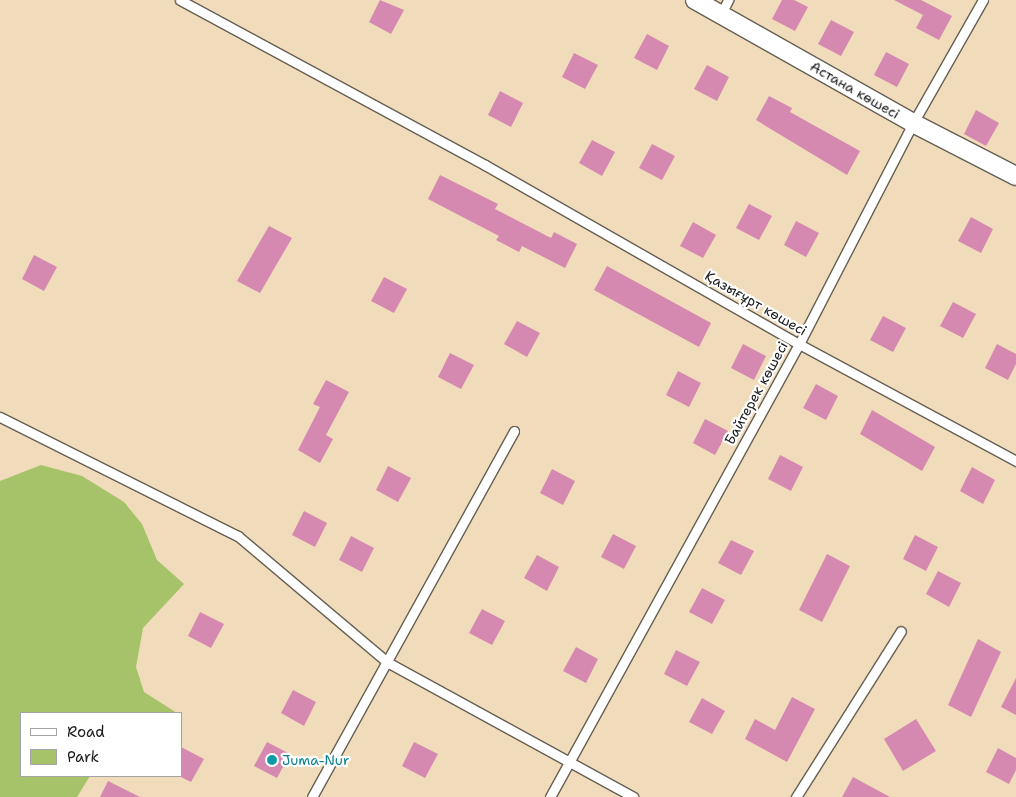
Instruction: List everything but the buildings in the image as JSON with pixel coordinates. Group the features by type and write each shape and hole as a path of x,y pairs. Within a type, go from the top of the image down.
{"street":[{"name":"Астана көшесі","path":"695,0 725,7 913,123 1016,176"}],"lane":[{"name":"Қазығұрт көшесі","path":"180,0 485,165 799,344 1016,461"},
{"name":"Байтерек көшесі","path":"550,797 799,344 913,123 983,0"},
{"path":"0,417 238,536 387,662 634,797"},
{"path":"312,797 514,431"},
{"path":"796,797 900,631"}],"green space":[{"path":"41,465 82,476 124,502 142,524 157,560 184,584 143,628 136,667 144,692 175,712 20,712 20,777 89,777 77,797 0,797 0,481"}],"place":[{"name":"Juma-Nur","path":"272,760"}]}
